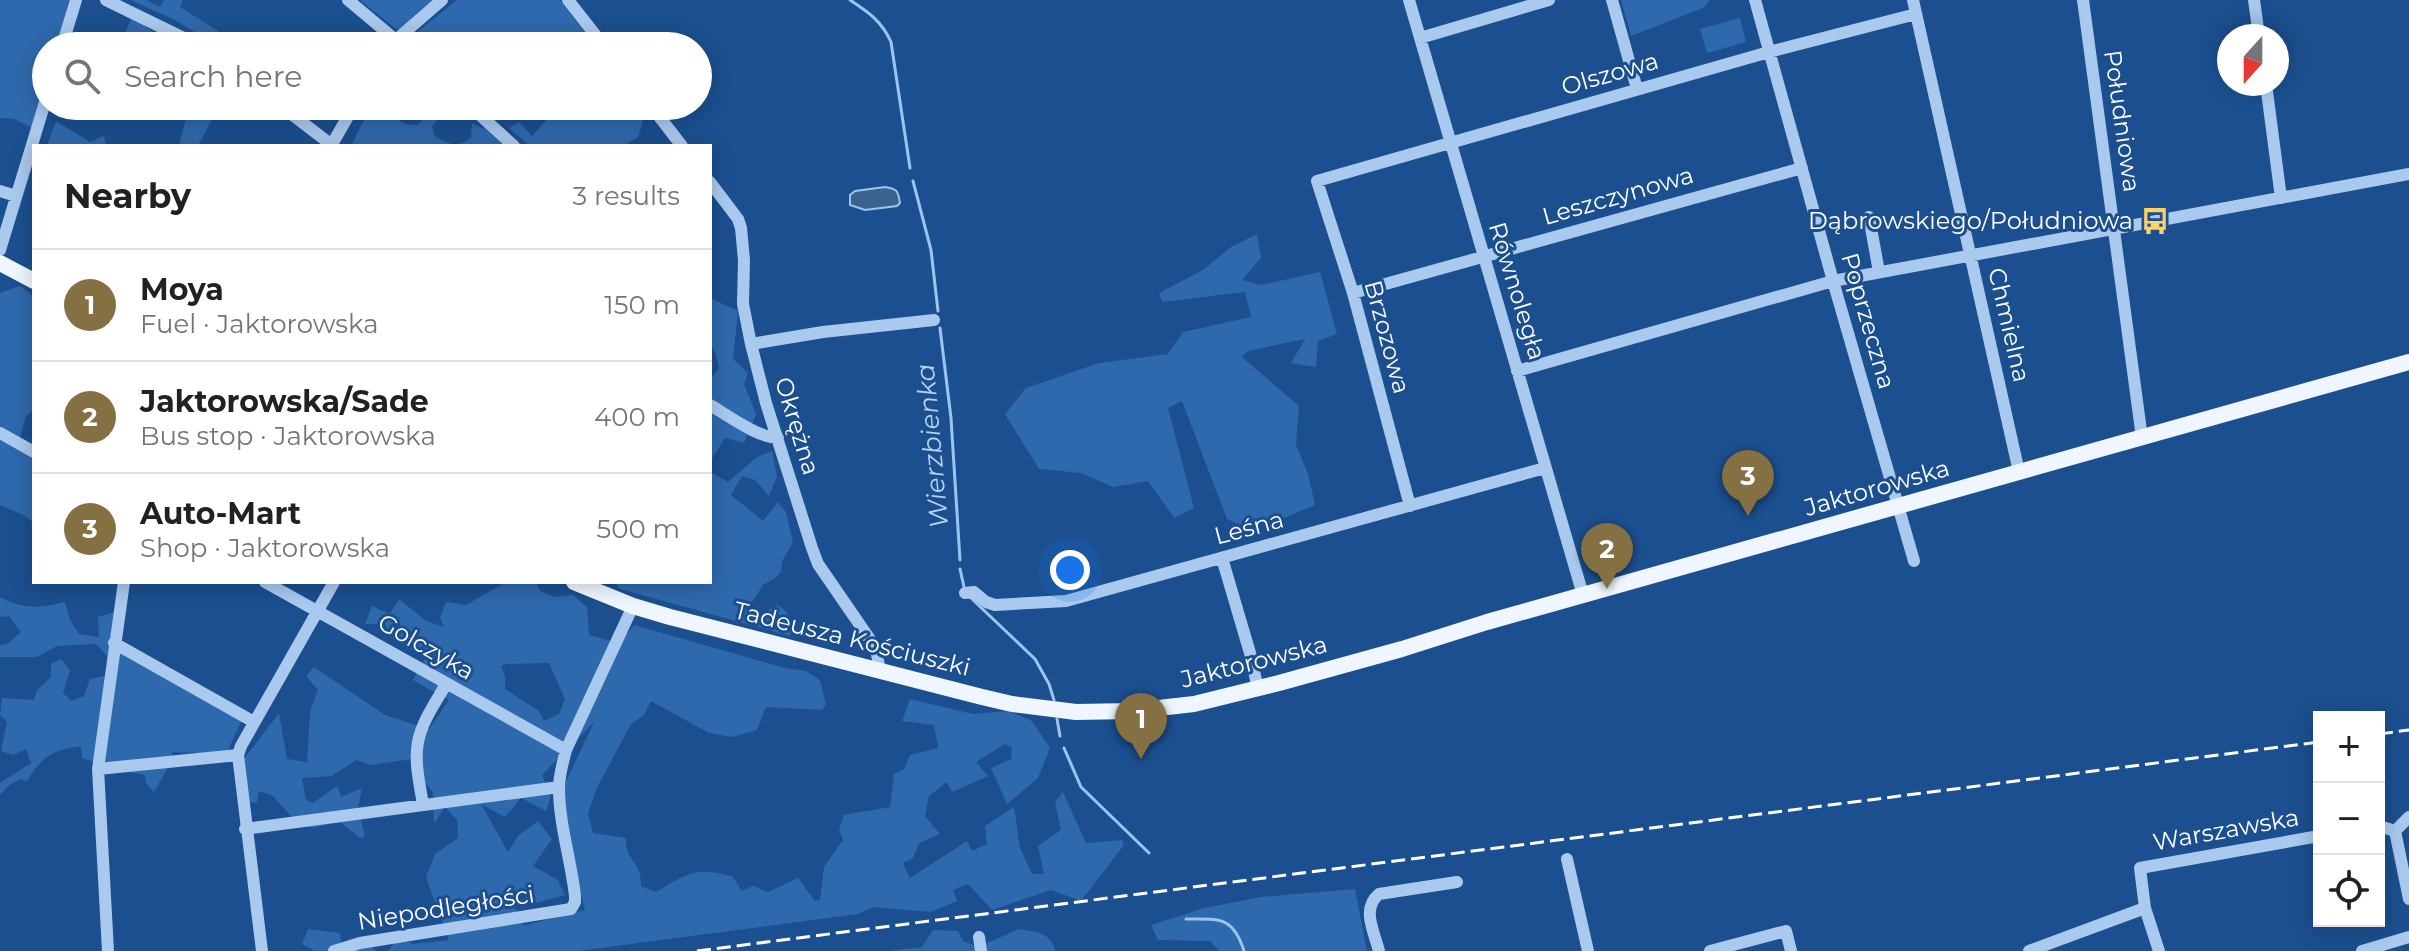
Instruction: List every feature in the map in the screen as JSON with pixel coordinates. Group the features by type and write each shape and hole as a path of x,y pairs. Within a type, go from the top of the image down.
{"main road":[{"path":"0,263 32,280"},
{"name":"Jaktorowska","path":"1076,712 1165,708 1258,689 2409,362"},
{"name":"Tadeusza Kościuszki","path":"579,584 633,606 880,672 1012,704 1076,712"}],"street":[{"path":"66,32 76,0"},
{"path":"106,0 171,32"},
{"path":"348,0 383,32"},
{"path":"409,32 442,0"},
{"path":"568,0 593,32"},
{"name":"Równoległa","path":"1409,0 1583,595"},
{"path":"1420,38 1549,0"},
{"path":"1612,0 1637,89"},
{"name":"Poprzeczna","path":"1755,0 1914,561"},
{"name":"Chmielna","path":"1913,0 2019,472"},
{"name":"Południowa","path":"2083,0 2142,438"},
{"path":"2254,0 2257,24"},
{"name":"Olszowa","path":"1317,181 1769,52 1916,14"},
{"path":"2268,96 2281,198"},
{"path":"32,144 40,120"},
{"path":"299,120 329,144"},
{"path":"333,144 346,120"},
{"path":"485,120 512,144"},
{"path":"662,120 680,144"},
{"path":"0,250 32,144"},
{"name":"Leszczynowa","path":"1353,293 1802,168"},
{"path":"1517,371 1833,281 2409,174"},
{"name":"Brzozowa","path":"1317,181 1353,293 1410,506"},
{"name":"Okrężna","path":"712,185 738,219 741,228 743,304 751,344 766,403 812,548 818,564 862,624 877,654 880,672"},
{"path":"0,191 16,196"},
{"path":"1869,217 1879,272"},
{"path":"751,344 823,332 934,320"},
{"path":"712,406 759,433 771,438 778,437"},
{"path":"0,433 32,451"},
{"name":"Leśna","path":"965,593 974,592 995,605 1066,601 1545,468"},
{"path":"1222,558 1258,689"},
{"path":"108,951 98,769 124,584"},
{"name":"Golczyka","path":"269,584 566,750"},
{"path":"262,951 238,755 333,584"},
{"path":"245,829 559,787 566,750 633,606"},
{"path":"114,643 254,722"},
{"path":"423,805 418,740 446,684"},
{"path":"98,769 238,755"},
{"name":"Niepodległości","path":"334,951 360,943 565,911 573,905 575,896 559,787"},
{"path":"2395,831 2409,817"},
{"path":"2385,828 2395,831"},
{"path":"2395,831 2406,870 2409,899"},
{"name":"Warszawska","path":"2145,908 2140,868 2313,837"},
{"path":"1567,859 1588,951"},
{"path":"1379,951 1368,912 1370,901 1379,894 1457,882"},
{"path":"2029,951 2145,908 2159,951"},
{"path":"1710,951 1786,931 1791,951"},
{"path":"2362,951 2409,937"}],"shaded area":[{"path":"0,0 69,0 60,32 32,32 33,128 14,119 0,118"},
{"path":"130,0 146,0 160,7 164,0 183,0 180,7 220,32 195,32"},
{"path":"360,0 434,0 401,29 396,29"},
{"path":"457,0 560,0 584,32 417,32"},
{"path":"1621,0 1710,0 1703,8 1631,36"},
{"path":"132,18 154,32 126,32"},
{"path":"1740,18 1746,42 1707,53 1700,29"},
{"path":"186,120 212,120 199,144 180,144"},
{"path":"364,120 399,120 418,125 422,120 437,120 432,126 435,137 451,144 352,144"},
{"path":"546,120 643,120 638,137 627,144 528,144 509,128 519,122 532,136"},
{"path":"56,121 90,142 104,136 106,144 48,144"},
{"path":"472,123 482,128 495,125 505,144 460,144 471,138"},
{"path":"885,187 898,193 900,203 897,206 865,210 850,205 850,195 855,191"},
{"path":"1257,234 1261,258 1242,280 1261,285 1320,272 1337,334 1318,341 1316,367 1291,363 1305,339 1248,351 1242,357 1299,406 1296,445 1308,474 1315,505 1260,525 1238,524 1227,519 1182,401 1168,408 1194,508 1174,518 1148,481 1113,487 1081,473 1039,469 1005,414 1026,388 1099,363 1168,354 1183,332 1251,317 1245,292 1162,302 1159,293 1203,270 1231,247"},
{"path":"20,286 32,295 32,411 26,416 20,437 32,444 32,522 0,505 0,293"},
{"path":"712,299 738,311 733,359 748,373 744,384 756,414 744,443 725,438 712,459 712,378 719,369 712,347"},
{"path":"772,451 777,477 769,496 755,480 742,476 731,495 763,521 778,502 786,512 793,542 782,562 781,572 763,585 747,610 757,616 778,605 788,613 781,624 793,629 790,636 620,589 616,584 712,584 712,473 728,482 757,457"},
{"path":"503,584 537,584 540,591 555,597 573,595 587,607 589,635 619,643 634,625 785,668 806,671 820,680 826,705 822,710 766,707 757,730 732,737 709,733 651,701 644,715 631,724 597,788 588,813 593,833 626,838 628,852 639,871 641,886 656,892 684,876 709,872 732,876 742,891 753,886 768,892 798,878 815,901 820,900 824,867 843,840 839,830 844,815 890,807 894,774 904,769 910,755 938,748 934,725 902,721 910,699 973,714 1008,711 1031,720 1050,748 1038,778 1007,804 991,768 1011,759 1012,747 1005,744 976,762 988,776 952,792 947,782 929,796 925,816 940,834 919,843 913,858 903,863 910,878 967,841 972,851 987,844 985,826 1014,807 1020,848 1032,874 1044,874 1038,846 1061,830 1055,802 1063,792 1086,843 1122,840 1124,845 1081,901 1051,890 992,910 968,884 953,890 957,901 931,912 873,907 858,914 578,951 388,951 398,938 413,944 449,940 426,877 435,854 458,838 457,820 445,807 434,824 433,793 412,759 371,765 356,760 332,776 302,778 306,800 313,803 337,786 341,797 362,788 358,808 365,836 360,838 340,822 312,828 297,823 273,796 259,791 257,803 249,802 244,759 279,713 287,759 307,762 310,712 318,690 306,676 314,667 385,715 429,729 449,700 413,680 425,659 392,637 385,624 365,624 372,606 390,614 399,599 426,621 444,627 440,617 446,602 466,605","holes":["549,663 565,699 559,714 544,721 539,711 505,689 501,666","594,722 562,790 565,827 585,910 523,926 507,890 519,891 532,904 565,895 558,880 533,866 552,839 538,821 519,835 508,852 481,804 505,817 521,798 546,811 551,796 542,775"]},
{"path":"0,597 32,607 65,602 70,620 79,634 99,637 98,617 118,611 118,644 243,718 226,754 172,752 170,764 154,792 146,783 145,775 82,758 81,746 49,756 27,781 20,779 0,795 0,783 31,763 26,749 13,755 1,751 7,722 0,715 2,698 34,700 37,690 51,677 51,664 61,659 70,670 63,693 71,701 84,696 90,679 109,675 112,662 96,644 57,646 37,657 0,657 0,645 7,644 21,632 9,616 0,617"},
{"path":"1355,889 1367,951 1219,951 1210,941 1158,940 1151,925 1204,908 1261,897"},
{"path":"308,929 340,933 342,951 315,951 302,944"},
{"path":"1019,929 1047,936 1055,951 889,951 922,947 933,930 958,931 963,941 978,947"},
{"path":"370,945 376,951 342,951"}],"waterway":[{"name":"Wierzbienka","path":"850,0 879,23 891,42 910,168"},
{"name":"Wierzbienka","path":"913,181 931,250 938,311"},
{"name":"Wierzbienka","path":"940,328 951,418 960,560"},
{"name":"Wierzbienka","path":"960,569 964,587"},
{"name":"Wierzbienka","path":"971,598 1035,659 1054,700"},
{"name":"Wierzbienka","path":"1057,719 1060,736"},
{"name":"Wierzbienka","path":"1064,748 1081,787 1149,853"},
{"name":"Wierzbienka","path":"1186,919 1216,920 1230,925 1244,951"}],"railway":[{"path":"2385,733 2409,730"},
{"path":"697,951 2313,743"}],"place":[{"name":"Dąbrowskiego/Południowa","path":"2155,221"},
{"name":"Auto-Mart","path":"1748,516"},
{"name":"Jaktorowska/Sade","path":"1607,589"},
{"name":"Moya","path":"1141,759"}]}
